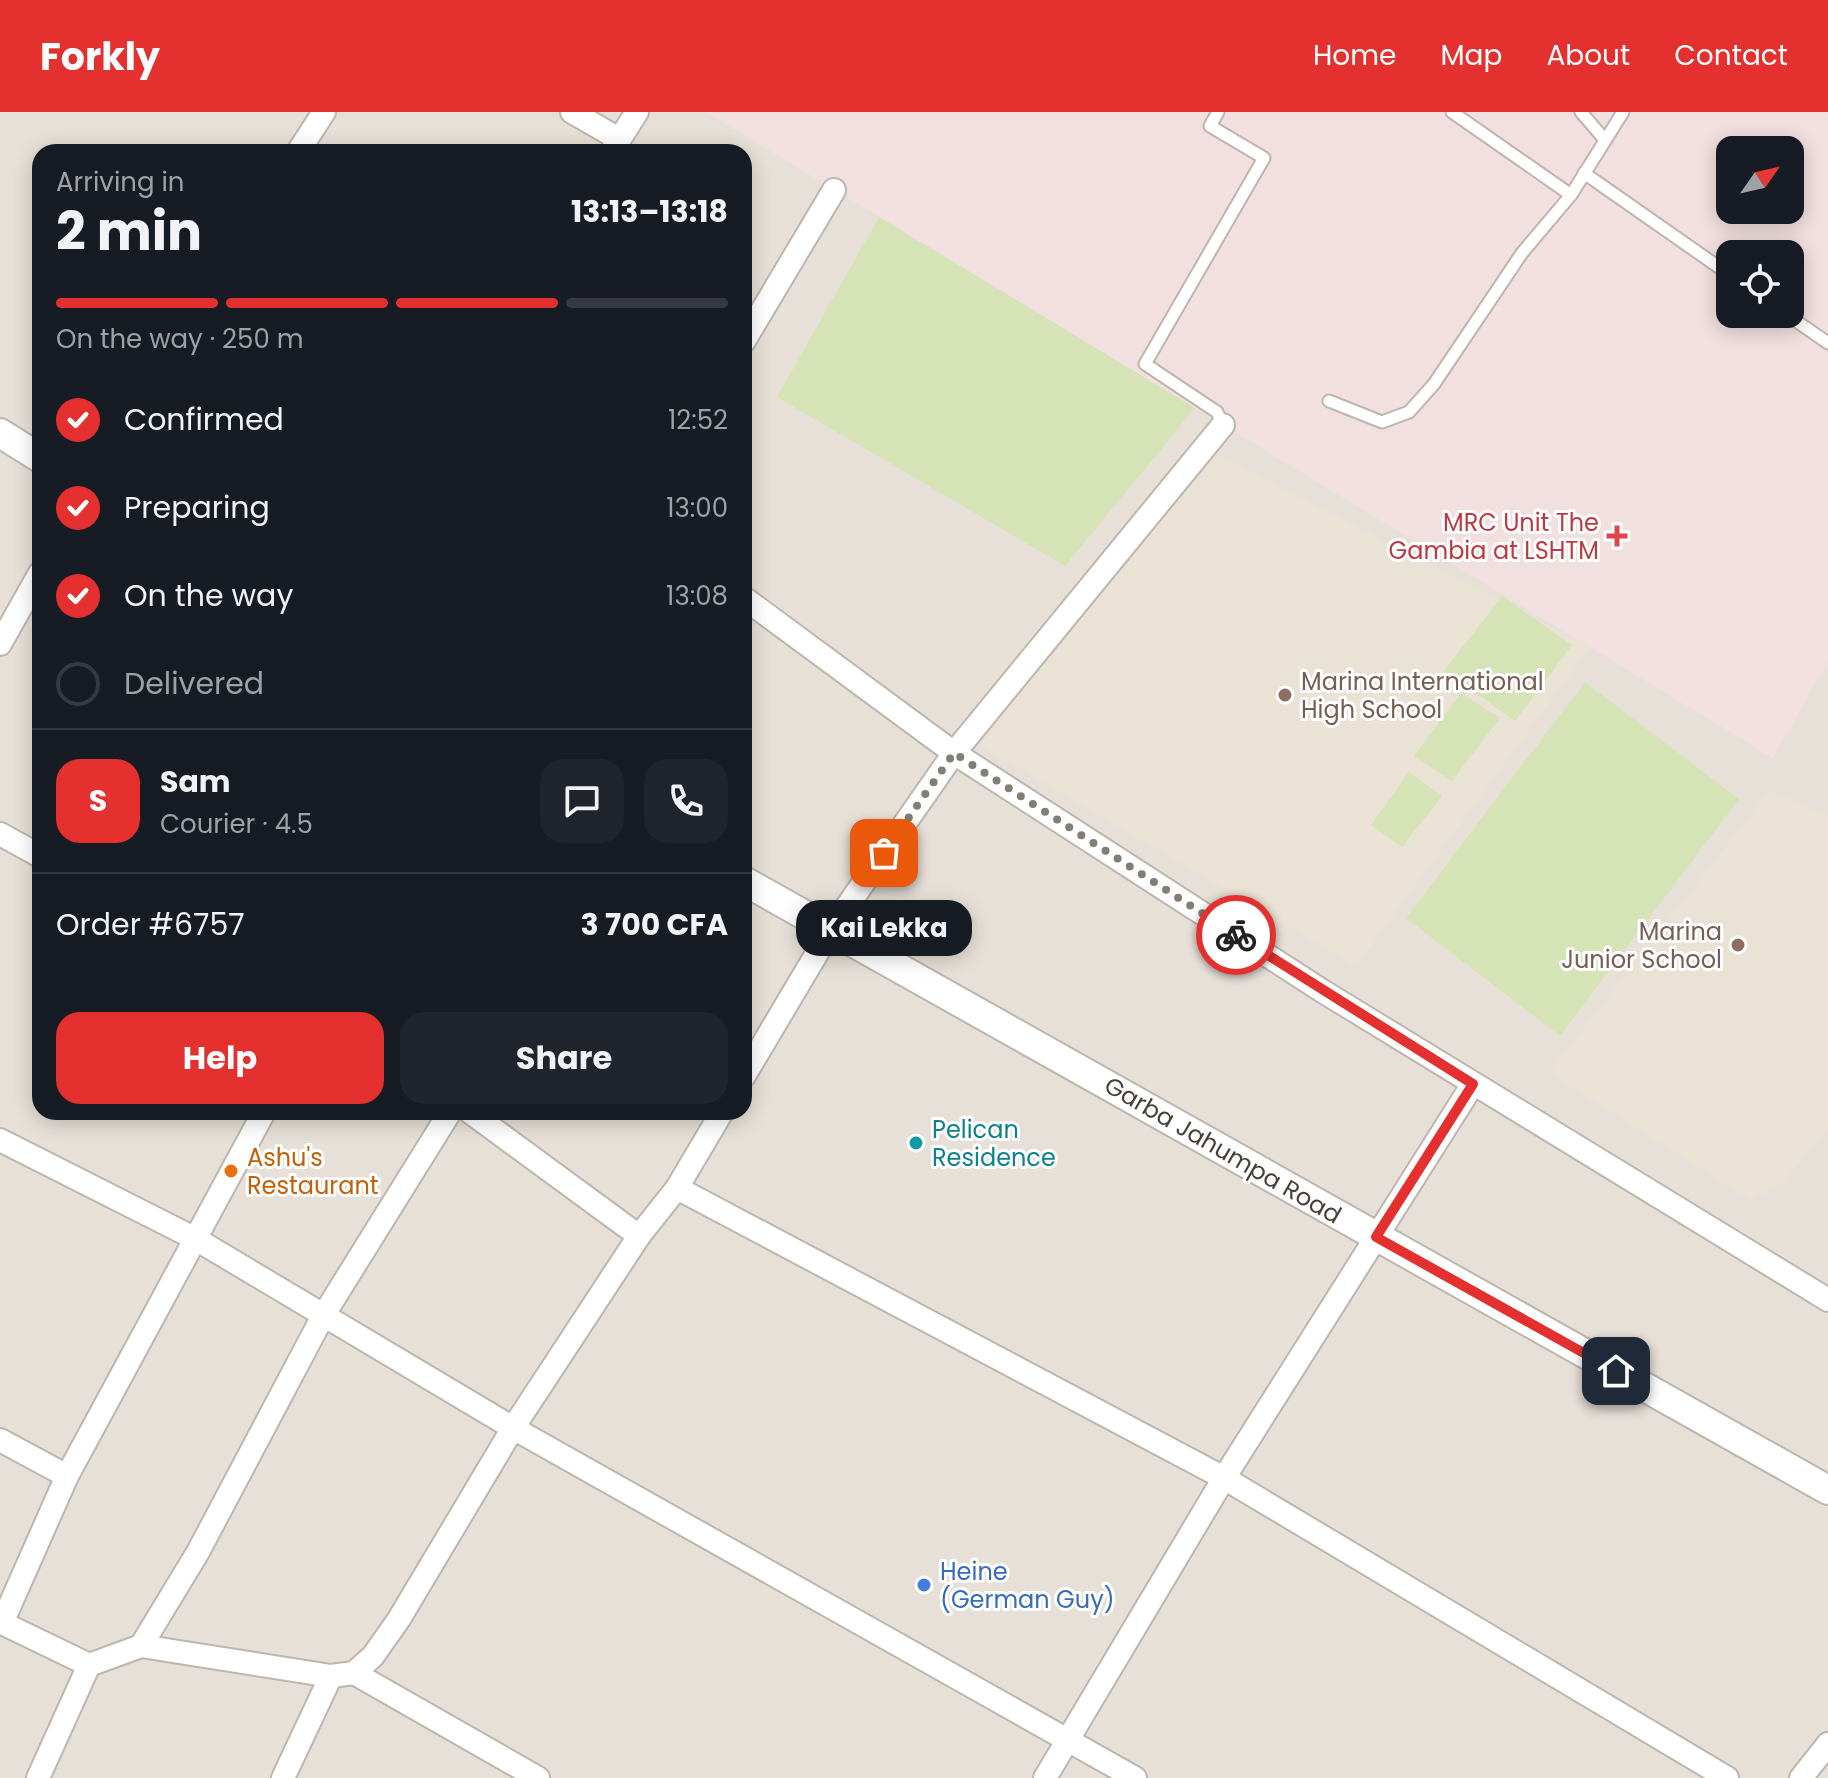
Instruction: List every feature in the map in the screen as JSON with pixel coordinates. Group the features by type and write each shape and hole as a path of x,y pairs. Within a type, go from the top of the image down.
{"street":[{"path":"303,144 324,112"},
{"path":"572,112 612,144"},
{"path":"616,144 637,112"},
{"path":"752,328 834,190"},
{"path":"752,1063 832,928 954,753 1223,425"},
{"path":"0,433 32,453"},
{"path":"0,644 32,587"},
{"path":"752,604 954,753 1324,992 1828,1300"},
{"path":"0,834 32,852"},
{"name":"Garba Jahumpa Road","path":"752,885 1828,1490"},
{"path":"1045,1778 1224,1478 1473,1084"},
{"path":"260,1120 67,1476 1,1623 89,1665 141,1646 331,1676 354,1673 373,1656 399,1619 513,1428 639,1236 677,1188 717,1120"},
{"path":"141,1646 162,1617 198,1552 323,1316 445,1120"},
{"path":"481,1120 639,1236"},
{"path":"0,1140 194,1238 513,1428 1135,1778"},
{"path":"677,1188 1224,1478 1727,1778"},
{"path":"0,1440 67,1476"},
{"path":"38,1778 89,1665"},
{"path":"354,1673 525,1775"},
{"path":"283,1778 331,1676"},
{"path":"1801,1778 1828,1744"}],"lane":[{"path":"1218,112 1210,126 1264,158 1145,364 1217,412 1223,425"},
{"path":"1452,112 1571,195"},
{"path":"1581,112 1605,140"},
{"path":"1329,401 1382,422 1409,412 1456,355 1522,253 1571,195 1623,112"},
{"path":"1584,173 1716,265"},
{"path":"1804,326 1828,343"}],"shaded area":[{"path":"0,112 1828,112 1828,1778 0,1778"},
{"name":"MRC Unit The Gambia at LSHTM","path":"706,112 1828,112 1828,662 1773,758"},
{"name":"Marina International High School","path":"1212,452 1590,647 1356,966 976,743"},
{"name":"Marina Junior School","path":"1770,790 1828,817 1828,1130 1780,1185 1751,1200 1549,1073"}],"green space":[{"path":"879,217 1195,408 1065,566 777,397"},
{"path":"1502,596 1572,645 1515,721 1444,671"},
{"path":"1585,682 1739,799 1560,1036 1406,918"},
{"path":"1461,693 1500,718 1452,781 1414,756"},
{"path":"1409,772 1442,796 1402,847 1371,825"}],"way so far":[{"path":"884,853 954,753 1236,935"}],"place":[{"name":"MRC Unit The Gambia at LSHTM","path":"1617,536"},
{"name":"Marina International High School","path":"1285,695"},
{"name":"Kai Lekka","path":"884,853"},
{"name":"Marina Junior School","path":"1738,945"},
{"name":"Pelican Residence","path":"916,1143"},
{"name":"Ashu's Restaurant","path":"231,1171"},
{"name":"Heine (German Guy)","path":"924,1585"}],"route":[{"path":"1236,935 1473,1084 1376,1237 1616,1371"}]}
